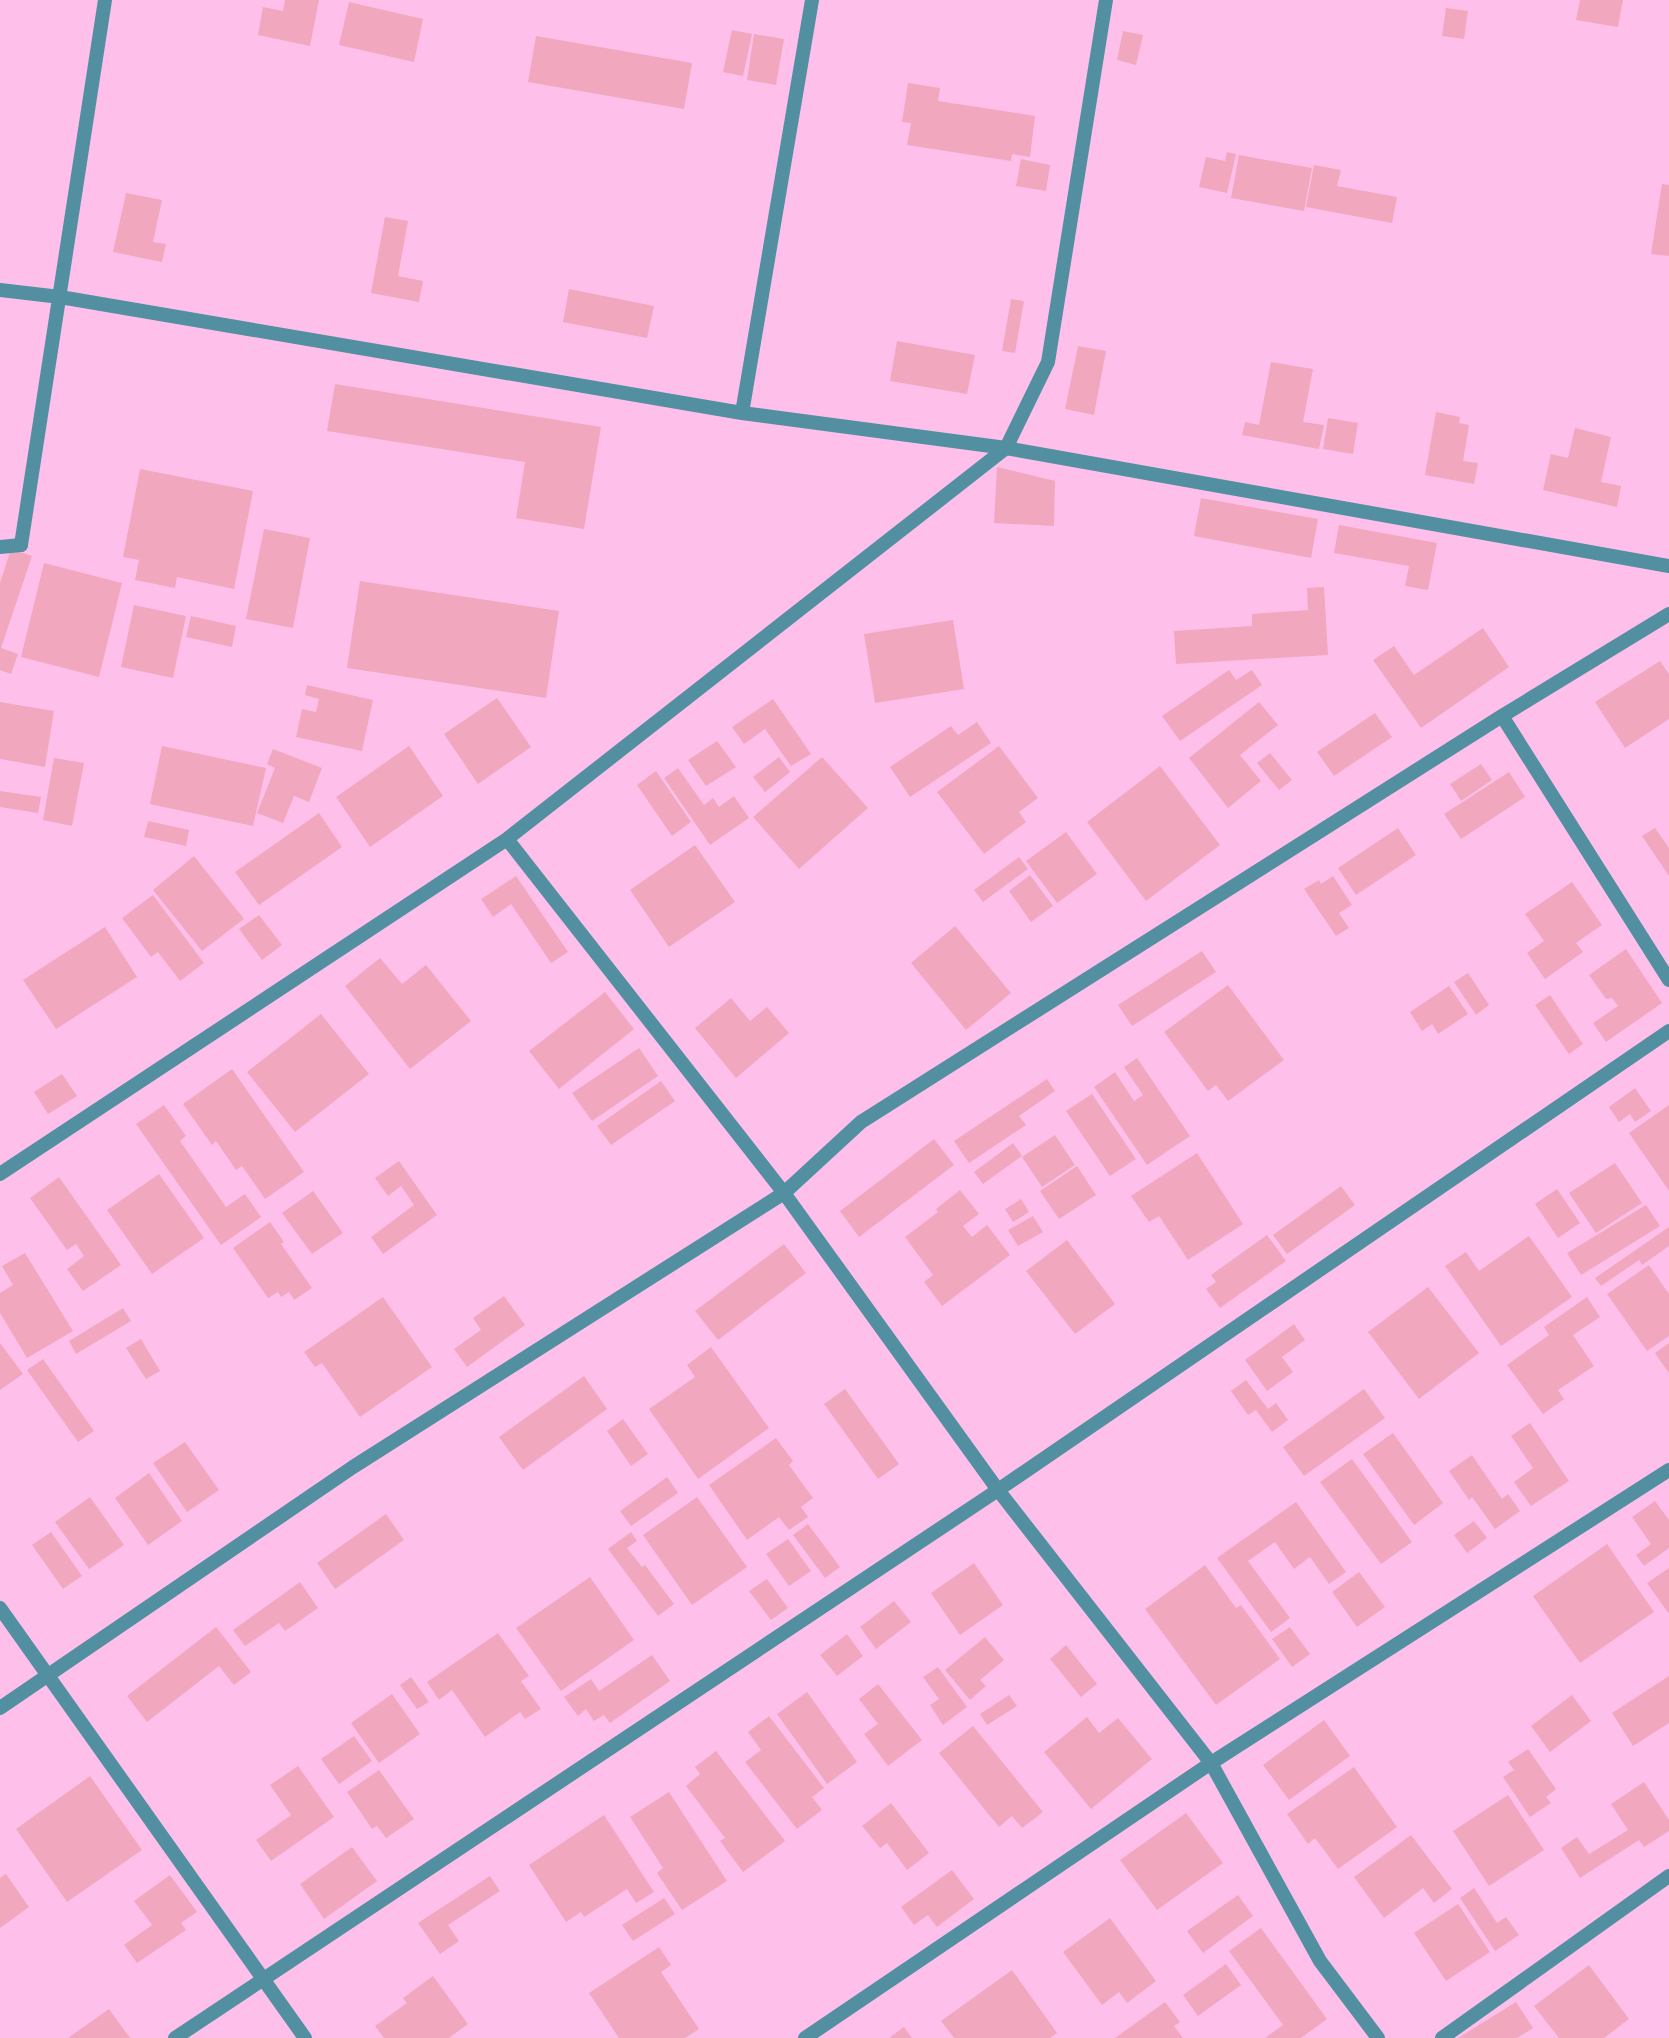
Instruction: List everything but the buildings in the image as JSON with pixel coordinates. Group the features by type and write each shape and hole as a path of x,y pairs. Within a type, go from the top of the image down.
{"street":[{"path":"0,547 21,545 105,0"},
{"path":"742,413 812,0"},
{"path":"0,1174 508,839 1006,449 1048,362 1106,0"},
{"path":"0,290 742,413 1006,449 1669,566"},
{"path":"0,1708 353,1467 784,1193 861,1122 1502,716 1669,614"},
{"path":"1502,716 1669,980"},
{"path":"508,839 784,1193 998,1490 1211,1763 1320,1961 1378,2038"},
{"path":"175,2038 998,1490 1669,1031"},
{"path":"805,2038 1211,1763 1669,1470"},
{"path":"0,1608 305,2038"},
{"path":"1442,2038 1669,1876"}]}
